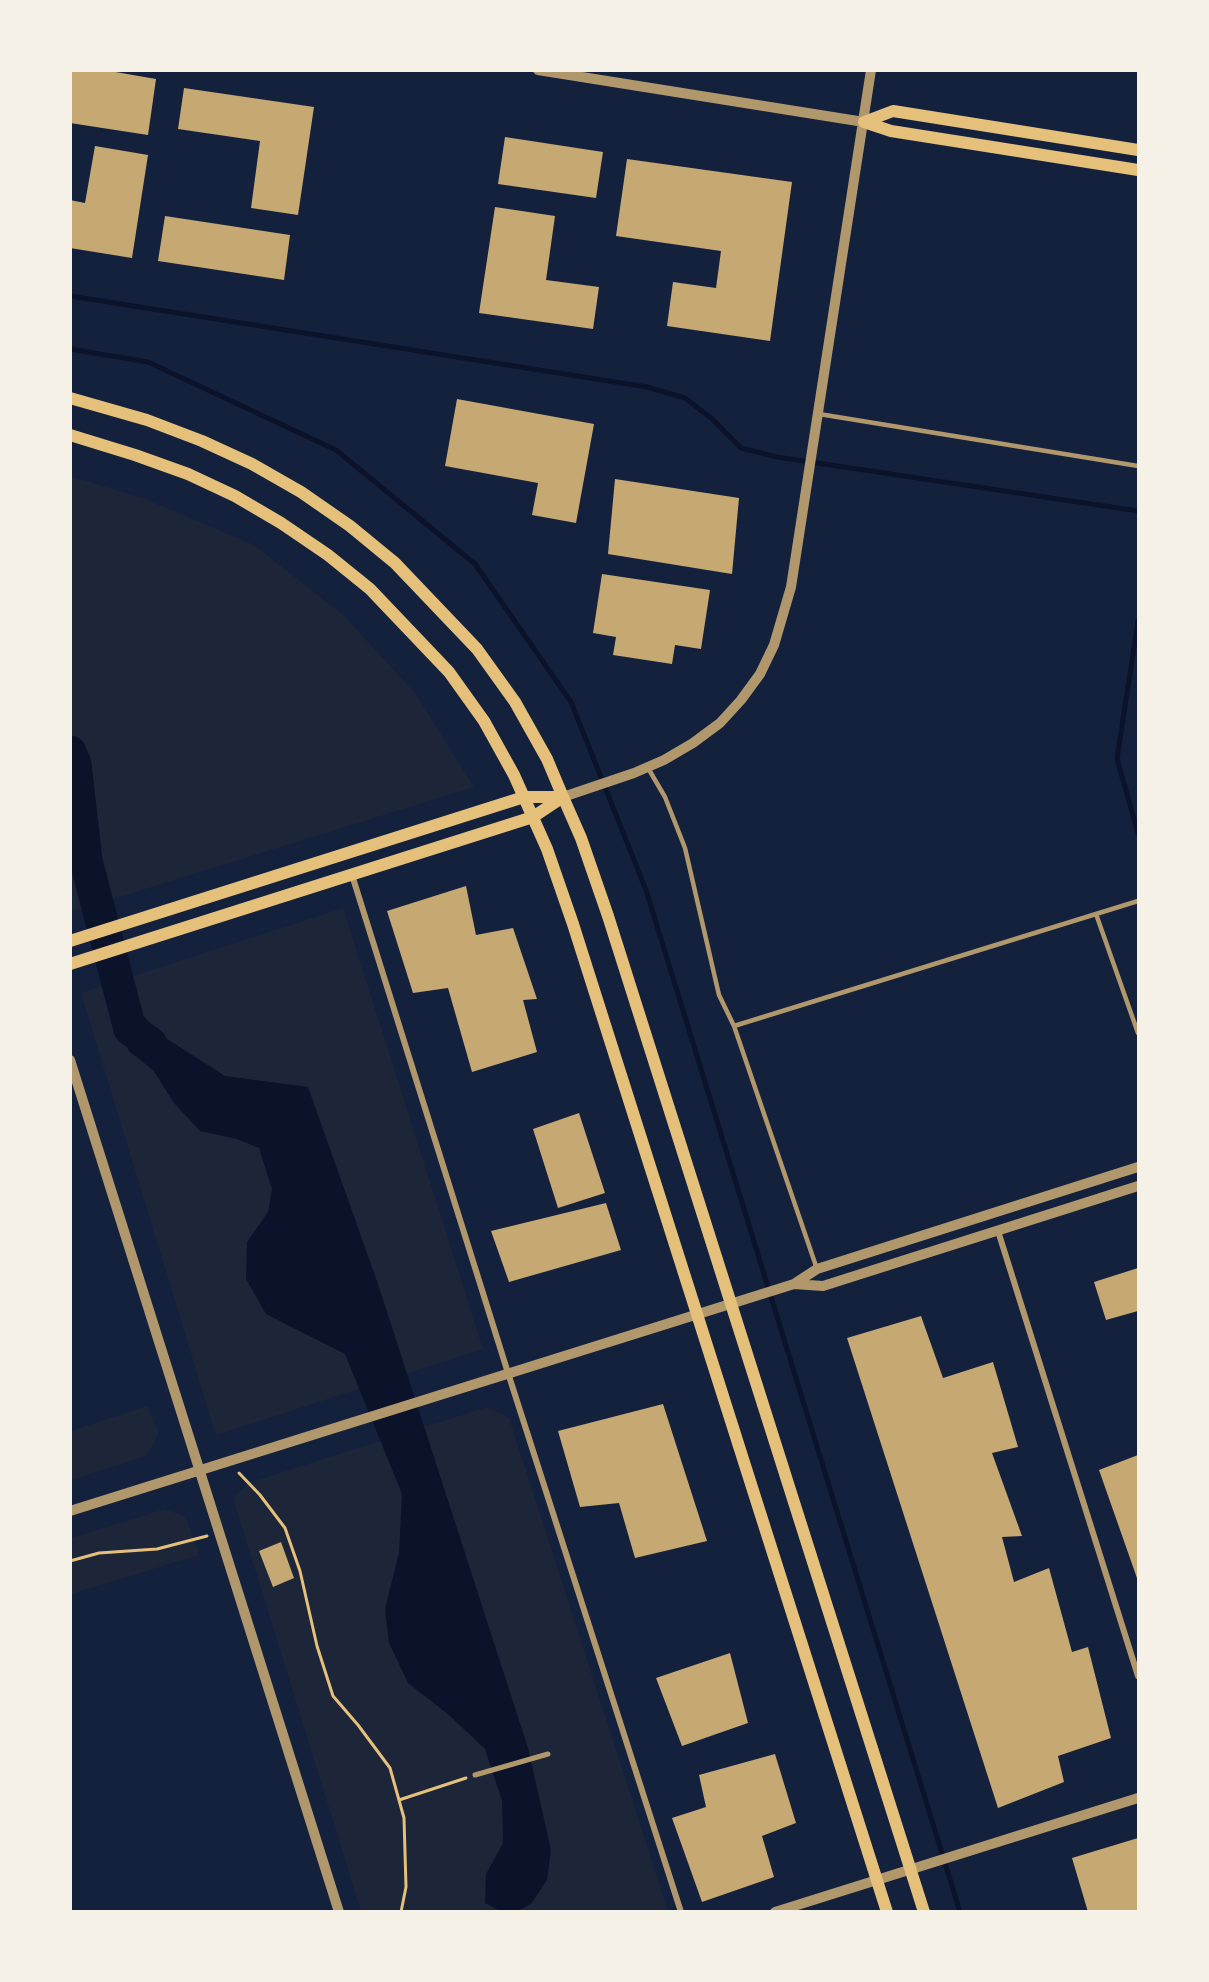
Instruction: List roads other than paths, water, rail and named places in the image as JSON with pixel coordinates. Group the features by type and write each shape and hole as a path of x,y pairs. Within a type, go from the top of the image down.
{"main road":[{"path":"864,122 893,111 1138,150"},
{"path":"864,122 891,131 1138,170"},
{"path":"70,398 147,420 202,441 252,464 301,492 350,526 395,563 477,649 514,702 547,759 581,838 608,916 924,1911"},
{"path":"70,435 135,454 188,474 282,523 328,555 370,589 449,672 484,721 533,817 547,849 573,924 886,1911"},
{"path":"74,940 524,797 563,797"},
{"path":"70,964 533,817 563,797"}],"street":[{"path":"538,70 864,122"},
{"path":"563,797 648,768 693,743 720,723 741,700 760,674 774,645 791,587 871,70"},
{"path":"352,874 508,1373 681,1911"},
{"path":"70,1060 339,1911"},
{"path":"70,1511 794,1284 817,1269 1138,1167"},
{"path":"794,1284 823,1286 1138,1186"},
{"path":"998,1231 1138,1676"},
{"path":"475,1775 548,1754"},
{"path":"775,1911 1138,1798"}],"lane":[{"path":"819,414 1138,466"},
{"path":"648,768 665,797 685,848 719,995 734,1026 817,1269"},
{"path":"734,1026 1138,901"},
{"path":"1096,914 1138,1033"}],"waterway":[{"path":"70,296 647,387 685,398 711,418 741,448 777,457 1138,511"},
{"path":"70,349 148,362 336,450 475,564 571,702 646,890 960,1912"},
{"path":"1138,621 1117,759 1138,833"},
{"path":"70,752 75,764 86,861 130,1029 151,1044"}]}
